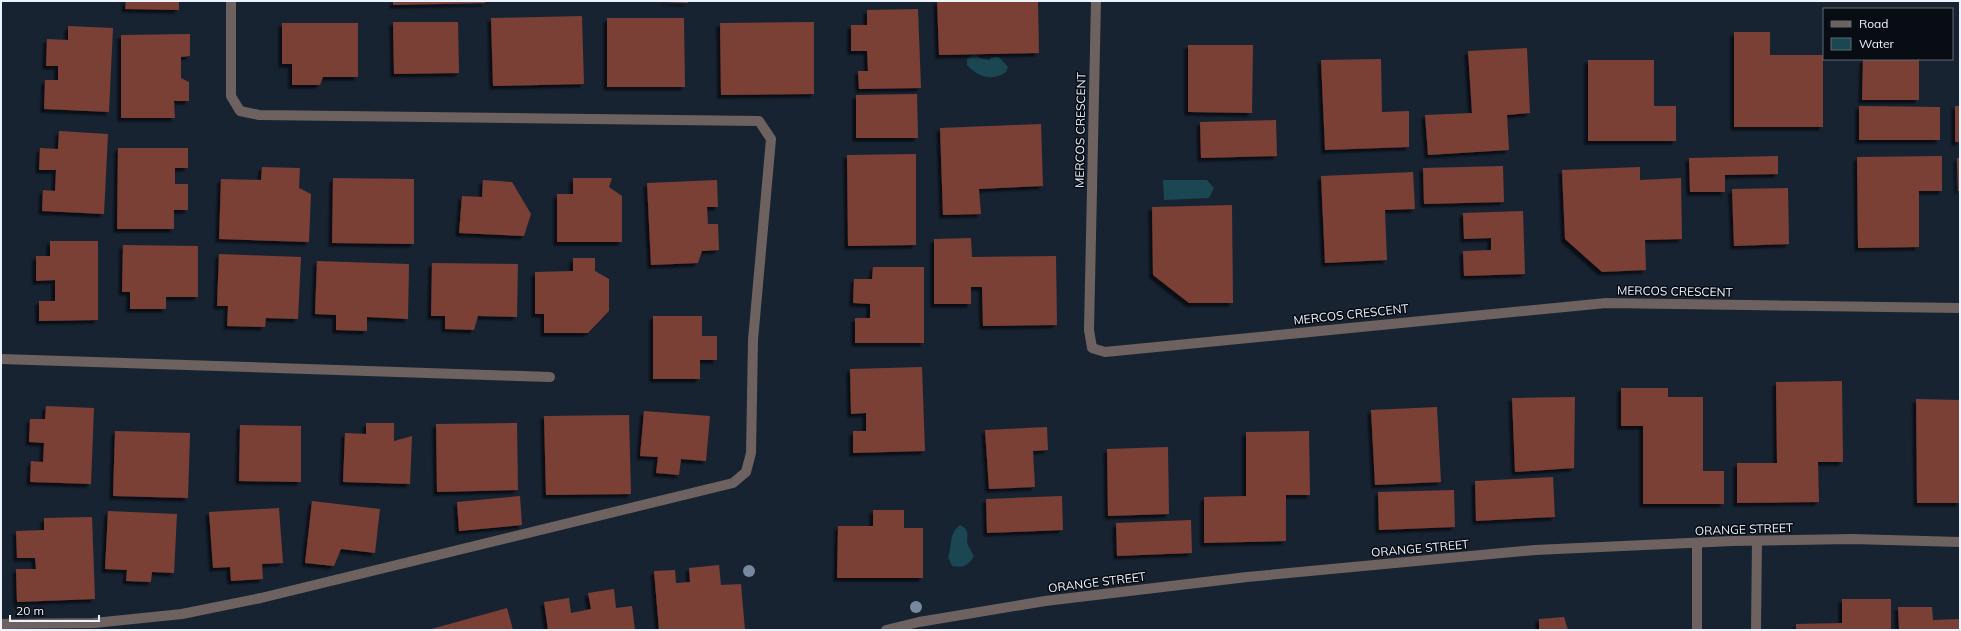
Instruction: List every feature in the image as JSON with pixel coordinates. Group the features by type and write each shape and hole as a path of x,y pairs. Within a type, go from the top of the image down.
{"street":[{"path":"1,624 101,622 182,614 261,598 734,484 746,472 751,453 753,340 771,139 759,121 259,115 240,111 231,96 231,1"},
{"name":"MERCOS CRESCENT","path":"1096,1 1089,330 1092,348 1105,352 1606,303 1960,308"},
{"path":"1,359 550,376"},
{"name":"ORANGE STREET","path":"886,630 919,622 1045,601 1247,577 1535,550 1757,541 1852,539 1960,542"},
{"path":"1756,630 1757,541"},
{"path":"1697,544 1697,630"}],"water":[{"path":"975,54 980,58 989,60 993,57 999,57 1008,67 1006,72 996,77 985,77 976,73 967,65 967,59"},
{"path":"1163,180 1207,180 1214,188 1209,198 1164,200"},
{"path":"960,525 966,529 967,542 974,556 965,566 959,567 952,566 948,557 952,536"}],"building":[{"path":"126,1 179,1 179,10 125,9"},
{"path":"393,1 485,1 485,3 393,5"},
{"path":"688,1 688,3 665,2"},
{"path":"937,1 1038,1 1039,53 939,55"},
{"path":"918,9 921,88 859,89 858,71 868,71 867,51 851,51 851,25 867,25 867,10"},
{"path":"582,16 584,84 493,86 491,18"},
{"path":"607,18 684,18 685,87 607,87"},
{"path":"393,22 458,22 459,73 394,74"},
{"path":"814,22 814,94 721,95 720,23"},
{"path":"282,23 358,23 358,77 323,77 320,85 292,85 292,64 282,64"},
{"path":"68,26 113,28 109,112 44,109 45,80 58,80 58,66 46,66 47,39 68,40"},
{"path":"1734,32 1770,32 1770,55 1823,55 1823,127 1734,127"},
{"path":"190,34 190,56 181,57 181,78 189,82 189,101 174,101 175,118 121,118 121,35"},
{"path":"1188,45 1253,45 1252,113 1188,112"},
{"path":"1527,48 1530,113 1507,115 1509,150 1428,155 1425,115 1472,113 1468,51"},
{"path":"1381,59 1382,112 1409,111 1409,147 1325,150 1321,60"},
{"path":"1588,60 1654,60 1654,106 1676,106 1676,141 1588,141"},
{"path":"1863,60 1919,60 1919,100 1862,100"},
{"path":"917,94 918,138 856,138 856,95"},
{"path":"1859,106 1940,107 1940,140 1859,140"},
{"path":"1955,106 1960,106 1960,142 1955,142"},
{"path":"1276,120 1277,156 1201,158 1200,122"},
{"path":"1041,124 1043,186 979,189 981,214 943,215 940,128"},
{"path":"59,131 108,134 104,214 42,211 43,190 55,191 56,170 39,170 40,148 58,149"},
{"path":"118,148 188,148 188,168 175,168 175,184 188,184 188,210 174,210 174,229 117,229"},
{"path":"916,154 916,245 848,246 847,155"},
{"path":"1778,156 1778,174 1725,175 1725,192 1690,192 1689,158"},
{"path":"1942,156 1942,191 1919,191 1919,247 1858,248 1857,157"},
{"path":"1957,158 1960,158 1960,191 1958,191"},
{"path":"1503,166 1504,202 1424,204 1423,168"},
{"path":"262,167 300,168 299,188 311,194 309,242 219,239 221,179 261,180"},
{"path":"1640,167 1640,180 1681,178 1682,239 1645,240 1646,270 1602,272 1565,239 1562,170"},
{"path":"1413,172 1415,209 1385,210 1387,260 1325,263 1321,176"},
{"path":"333,178 414,179 414,244 332,243"},
{"path":"573,178 612,178 609,187 622,196 622,242 557,242 557,194 573,194"},
{"path":"483,180 512,182 531,214 524,236 459,233 462,196 482,197"},
{"path":"717,180 718,207 707,207 708,224 718,224 719,250 702,251 698,263 651,265 647,183"},
{"path":"1788,188 1789,244 1734,246 1732,189"},
{"path":"1232,205 1233,303 1189,303 1153,275 1152,207"},
{"path":"1523,211 1525,274 1464,276 1463,251 1491,250 1491,238 1464,239 1463,213"},
{"path":"971,238 972,257 1056,256 1057,325 983,326 982,287 971,287 971,304 934,304 934,239"},
{"path":"50,241 98,241 98,320 39,321 39,301 55,301 55,280 36,281 36,256 50,256"},
{"path":"123,245 198,246 198,297 166,297 166,309 130,309 130,292 122,292"},
{"path":"219,254 301,257 298,319 266,318 265,327 227,326 228,306 217,306"},
{"path":"573,258 595,258 595,271 609,279 609,311 588,333 544,333 544,314 535,314 535,272 573,271"},
{"path":"317,261 409,264 408,319 367,317 367,331 336,330 336,315 315,314"},
{"path":"432,263 518,264 517,317 478,316 474,330 445,329 445,316 431,316"},
{"path":"873,267 924,267 924,343 855,343 855,318 870,318 870,304 853,303 854,279 872,279"},
{"path":"653,316 702,316 702,336 717,336 717,360 700,360 700,379 653,379"},
{"path":"922,367 925,451 853,453 853,431 866,431 866,413 851,414 850,369"},
{"path":"1842,381 1843,462 1818,462 1819,502 1737,503 1737,463 1777,463 1776,382"},
{"path":"1621,388 1668,388 1668,397 1703,397 1703,471 1724,471 1724,504 1643,504 1643,426 1621,426"},
{"path":"1575,397 1574,468 1515,472 1512,398"},
{"path":"1916,399 1960,400 1960,503 1917,503"},
{"path":"46,406 94,408 91,484 30,482 31,461 43,462 44,443 29,442 30,419 45,419"},
{"path":"1437,407 1441,482 1375,485 1371,410"},
{"path":"644,411 710,416 706,461 681,459 679,475 656,473 658,457 640,456"},
{"path":"629,415 631,494 546,495 544,416"},
{"path":"366,423 394,423 394,441 412,436 410,484 343,482 345,433 366,434"},
{"path":"517,423 518,490 437,492 436,424"},
{"path":"240,425 301,426 301,482 239,481"},
{"path":"1047,427 1048,450 1033,451 1035,487 989,489 985,430"},
{"path":"115,431 190,433 188,498 113,496"},
{"path":"1309,431 1310,495 1286,495 1286,541 1204,543 1204,497 1246,496 1246,432"},
{"path":"1168,447 1169,514 1108,516 1107,449"},
{"path":"1553,477 1555,517 1476,521 1475,481"},
{"path":"1454,490 1455,527 1379,530 1378,492"},
{"path":"520,496 522,525 459,531 457,502"},
{"path":"1062,496 1063,530 987,533 986,499"},
{"path":"312,501 380,509 375,553 341,549 334,566 305,563"},
{"path":"279,508 283,563 262,564 263,579 231,581 230,567 213,568 209,512"},
{"path":"873,510 904,510 904,528 923,528 923,578 837,578 838,526 873,526"},
{"path":"108,511 177,514 174,573 152,572 151,582 126,581 127,570 105,569"},
{"path":"92,517 95,599 17,602 16,569 36,569 35,558 17,558 16,531 44,530 44,518"},
{"path":"1191,520 1192,553 1117,556 1116,523"},
{"path":"719,565 721,585 741,584 745,630 659,630 654,571 675,570 676,583 690,582 689,568"},
{"path":"614,589 616,608 632,606 635,630 548,630 544,602 569,598 571,613 591,609 588,593"},
{"path":"1842,599 1891,599 1891,630 1796,630 1796,624 1842,623"},
{"path":"1898,607 1932,607 1933,620 1960,619 1960,630 1899,630"},
{"path":"507,608 513,630 428,630"},
{"path":"1564,617 1568,630 1539,630 1539,619"}]}
